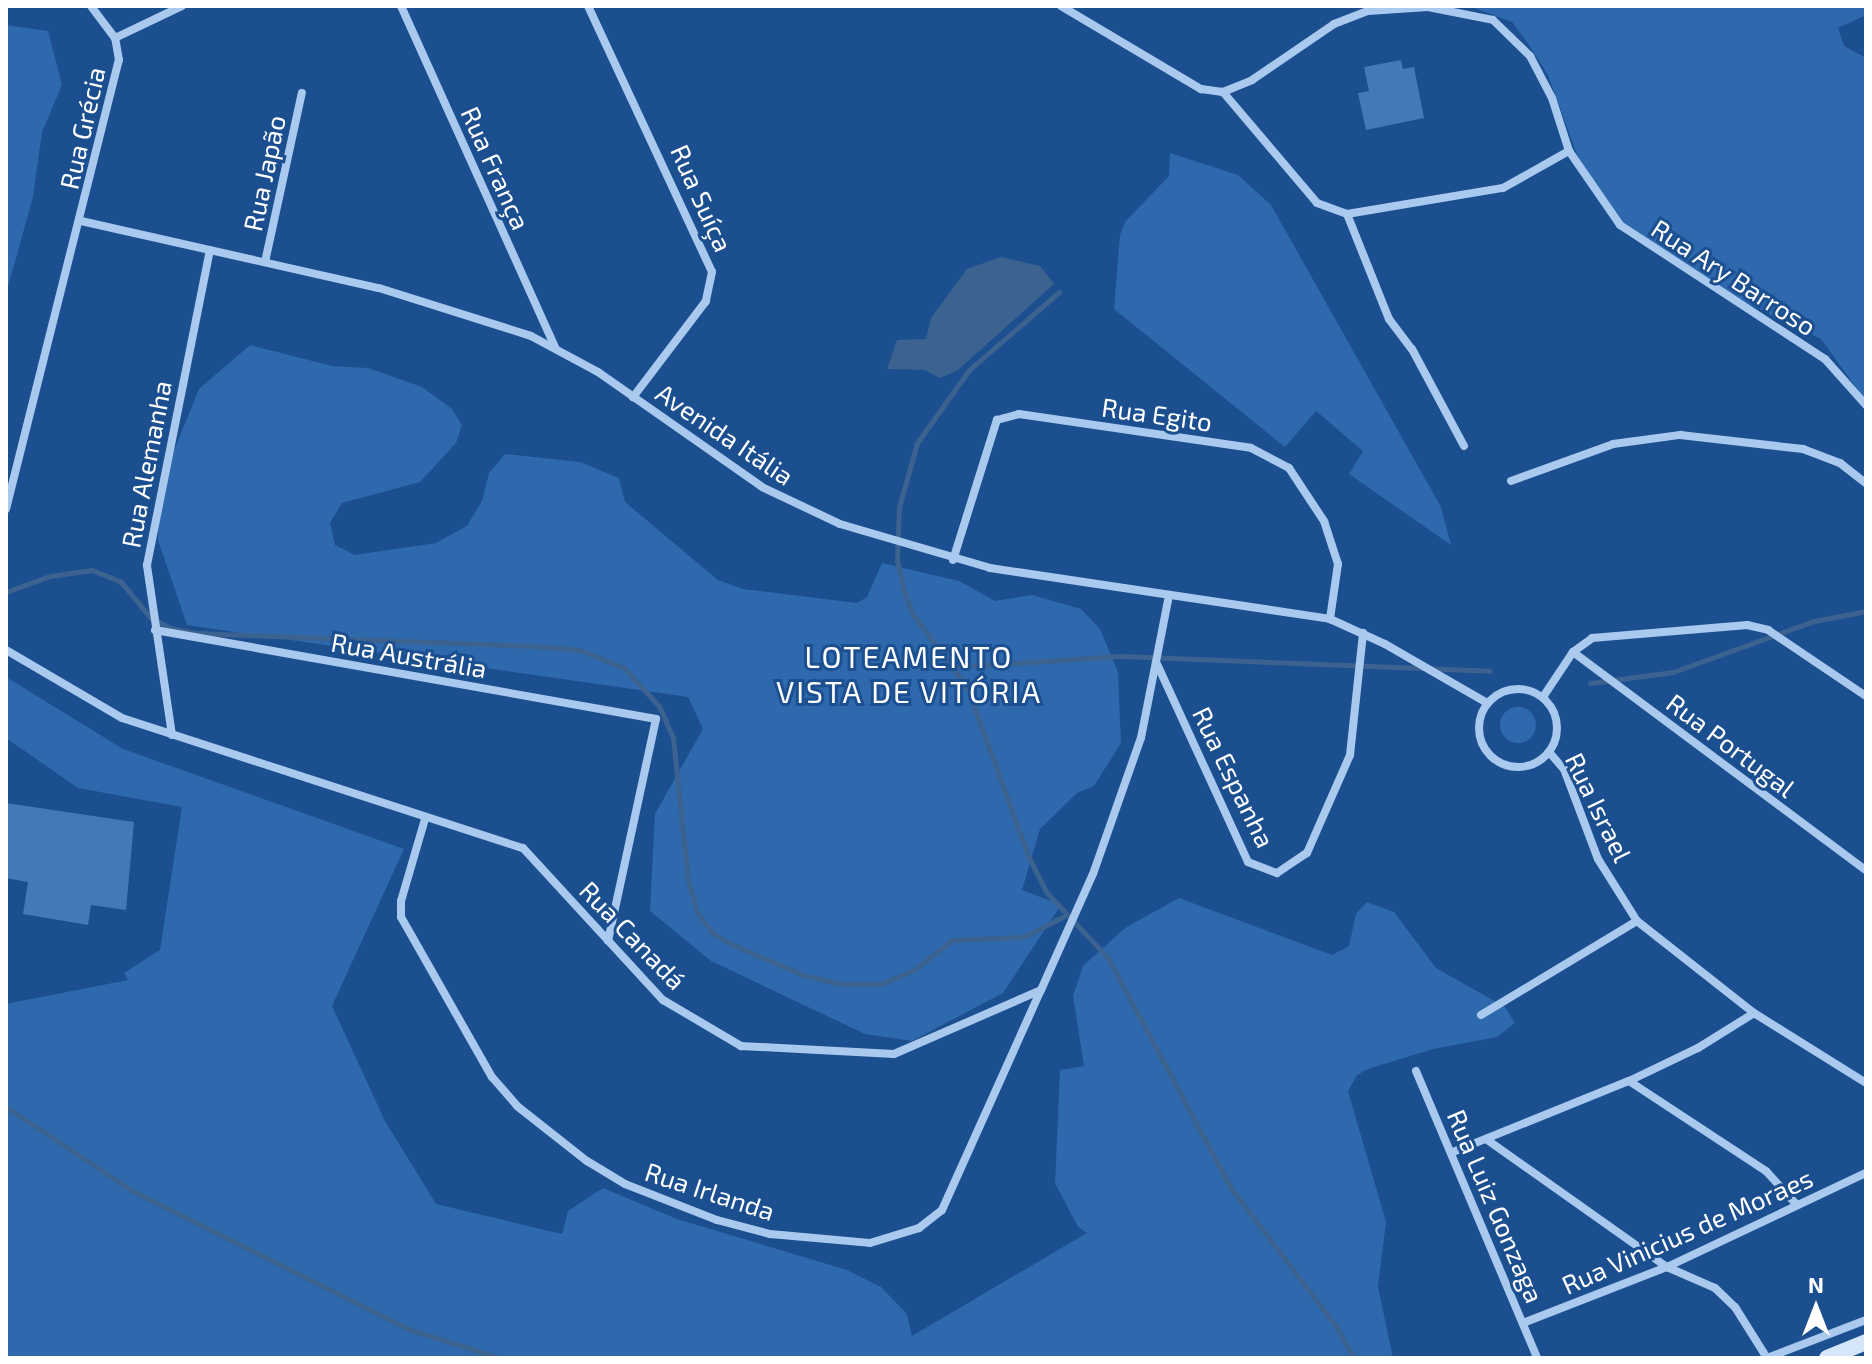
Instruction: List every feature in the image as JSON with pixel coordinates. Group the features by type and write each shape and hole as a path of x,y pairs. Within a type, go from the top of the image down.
{"street":[{"name":"Rua Grécia","path":"6,509 118,69 115,38 91,6"},
{"path":"115,38 182,6"},
{"name":"Rua França","path":"401,6 555,347"},
{"name":"Rua Suíça","path":"588,6 712,272 706,301 633,397"},
{"path":"1061,6 1201,89 1223,92 1317,203 1347,214 1503,188 1569,151"},
{"name":"Rua Ary Barroso","path":"1223,92 1252,80 1334,24 1368,11 1464,11 1493,20 1530,56 1552,98 1569,151 1620,225 1649,249 1825,359 1866,405"},
{"name":"Rua Japão","path":"265,262 302,93"},
{"path":"1347,214 1389,319 1412,349 1464,446"},
{"name":"Avenida Itália","path":"81,221 431,303 555,347 786,500 953,560 1330,619 1363,633 1487,703"},
{"name":"Rua Alemanha","path":"172,735 147,589 149,539 210,250"},
{"name":"Rua Egito","path":"953,560 997,420 1019,414 1251,448 1289,468 1324,521 1338,564 1330,619"},
{"path":"1511,481 1613,444 1680,435 1803,449 1840,463 1866,483"},
{"path":"1041,990 1093,874 1141,738 1169,595"},
{"path":"1543,697 1573,652 1603,635 1758,626 1866,696"},
{"name":"Rua Austrália","path":"155,630 656,719 608,941"},
{"name":"Rua Espanha","path":"1156,662 1248,862 1277,873 1307,853 1350,755 1363,633"},
{"name":"Rua Canadá","path":"6,650 122,718 425,819 523,848 663,1000 741,1046 894,1054 1041,990"},
{"name":"Rua Portugal","path":"1573,652 1866,870"},
{"path":"1514,689 1543,697 1557,723 1549,752 1523,766 1494,758 1479,732 1487,703 1514,689"},
{"name":"Rua Israel","path":"1549,752 1564,769 1598,859 1637,921 1754,1013 1866,1083"},
{"name":"Rua Irlanda","path":"425,819 401,901 401,917 492,1077 517,1106 587,1161 648,1194 717,1220 770,1234 840,1241 896,1239 919,1228 942,1210 1041,990"},
{"path":"1481,1015 1637,921"},
{"path":"1453,1152 1629,1081 1698,1048 1754,1013"},
{"name":"Rua Luiz Gonzaga","path":"1416,1071 1453,1152 1537,1358"},
{"path":"1629,1081 1766,1171 1796,1204"},
{"path":"1486,1139 1667,1267 1715,1288 1735,1307 1767,1358 1866,1320"},
{"name":"Rua Vinicius de Moraes","path":"1523,1323 1667,1267 1866,1173"},
{"path":"1827,1358 1866,1342"}],"shaded area":[{"path":"1469,6 1866,6 1866,15 1838,28 1844,46 1866,58 1866,401 1821,339 1728,294 1621,221 1579,160 1548,75 1529,45 1512,22"},
{"path":"6,25 48,31 62,85 42,132 33,197 6,294"},
{"path":"1170,153 1238,175 1271,205 1441,507 1451,545 1349,474 1363,451 1316,411 1285,447 1114,309 1120,235 1125,222 1169,176"},
{"path":"1001,257 1040,266 1054,284 958,370 940,378 925,370 887,369 897,340 926,339 931,318 967,269"},
{"path":"250,345 332,366 368,368 422,387 452,409 462,425 456,443 420,482 342,503 330,523 335,545 355,555 436,543 467,526 482,501 489,473 505,454 580,462 619,478 625,502 718,580 743,589 857,603 867,597 882,563 959,581 995,601 1032,595 1081,609 1100,629 1118,672 1121,743 1094,786 1077,793 1040,829 1022,890 1061,905 1003,993 912,1041 865,1034 711,961 650,911 655,814 703,729 688,697 187,625 158,540 160,485 199,389"},
{"path":"6,677 123,749 404,849 332,1006 385,1121 436,1204 562,1234 568,1211 603,1188 677,1219 847,1270 881,1287 907,1314 912,1336 1087,1233 1078,1227 1055,1183 1060,1070 1084,1066 1073,996 1083,966 1125,928 1179,898 1332,955 1349,946 1356,914 1367,902 1394,912 1436,968 1505,1007 1515,1023 1497,1037 1433,1049 1368,1069 1357,1075 1348,1091 1386,1222 1378,1287 1393,1358 6,1358 6,1004 128,980 124,973 160,950 182,807 78,788 6,738"},
{"path":"1518,707 1531,712 1536,725 1531,738 1518,743 1505,738 1500,725 1505,712"}],"building":[{"path":"1401,60 1403,69 1414,67 1424,118 1366,130 1358,93 1369,91 1364,67"},
{"path":"6,803 134,822 126,910 91,905 88,925 23,914 28,882 6,878"}],"waterway":[{"path":"1059,292 969,370 917,443 899,507 897,561 903,588 912,613 967,687 1029,858 1047,893 1108,958 1231,1188 1335,1325 1354,1358"},
{"path":"6,592 50,576 92,570 121,582 150,617 170,628 195,633 535,646 580,650 624,668 659,706 673,738 688,881 697,913 713,933 731,944 803,975 841,984 881,984 914,970 952,940 1024,937 1066,915"},
{"path":"1590,683 1673,672 1814,621 1866,611"},
{"path":"952,667 1121,656 1490,671"},
{"path":"6,1107 131,1190 408,1329 500,1358"}],"district":[{"name":"LOTEAMENTO VISTA DE VITÓRIA","path":"909,673"}]}
